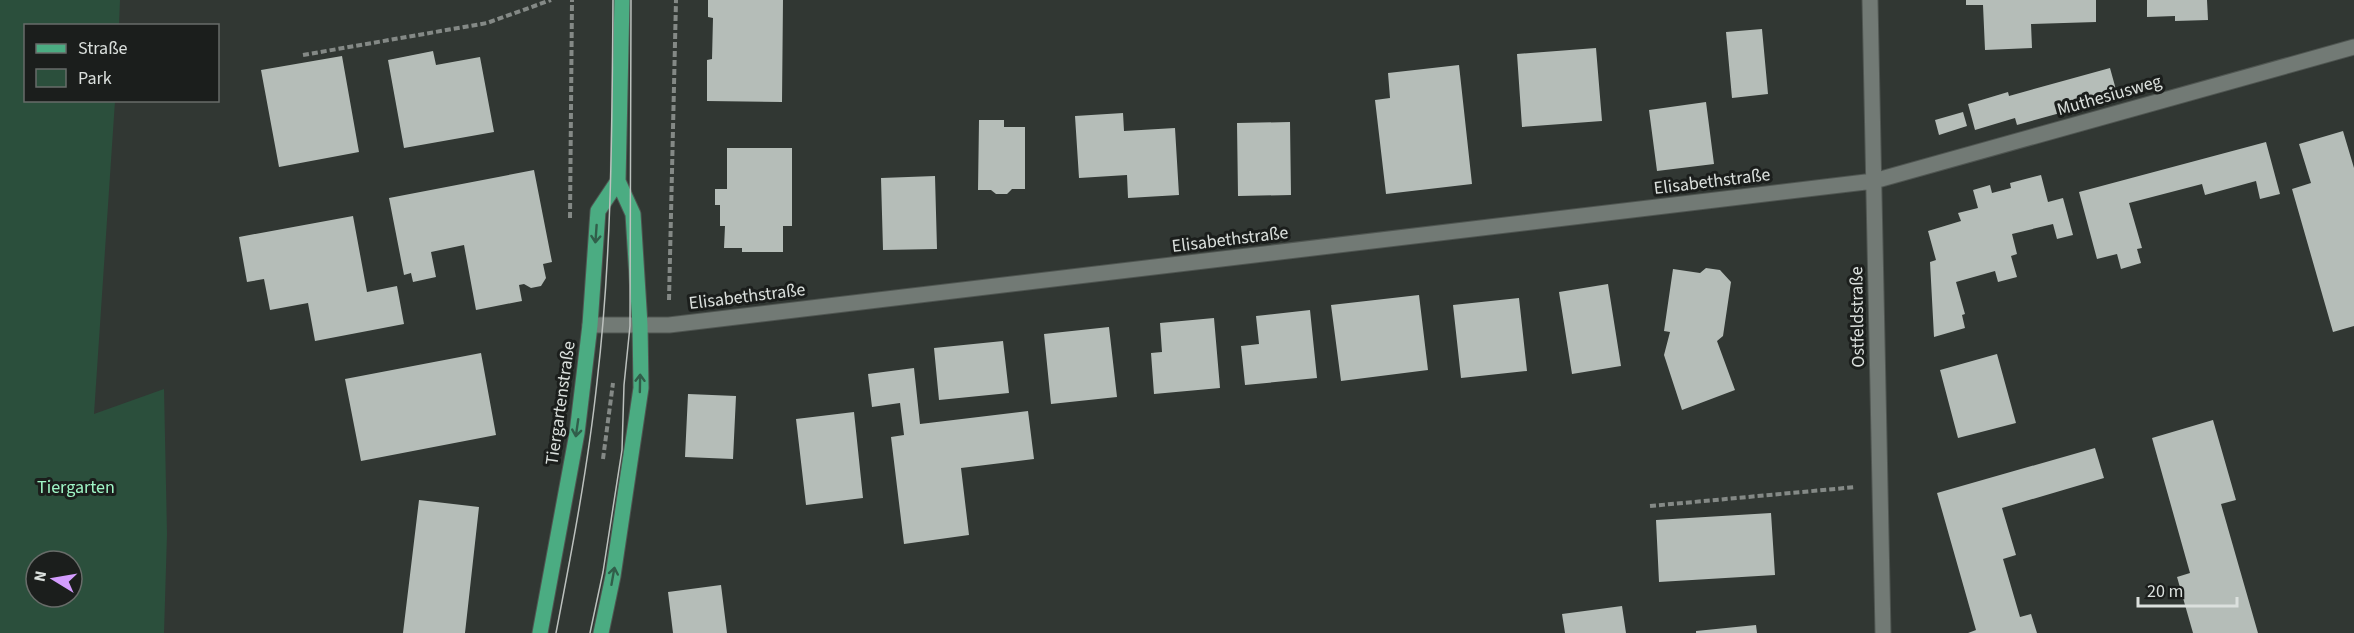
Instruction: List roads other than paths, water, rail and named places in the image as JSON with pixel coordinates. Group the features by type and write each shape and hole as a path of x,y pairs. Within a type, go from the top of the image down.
{"main road":[{"path":"602,633 613,576 641,388 640,325 633,214 618,181 622,0"},
{"name":"Tiergartenstraße","path":"540,633 573,453 590,325 598,211 618,181"}],"street":[{"name":"Ostfeldstraße","path":"1870,0 1883,633"},
{"name":"Muthesiusweg","path":"1874,181 2354,47"},
{"name":"Elisabethstraße","path":"590,325 669,326 1874,181"}],"tram line":[{"path":"556,633 584,476 602,334 610,191 613,0"},
{"path":"590,633 603,572 622,450 624,385 630,326 631,0"}],"park label":[{"name":"Tiergarten","path":"76,487"}]}
